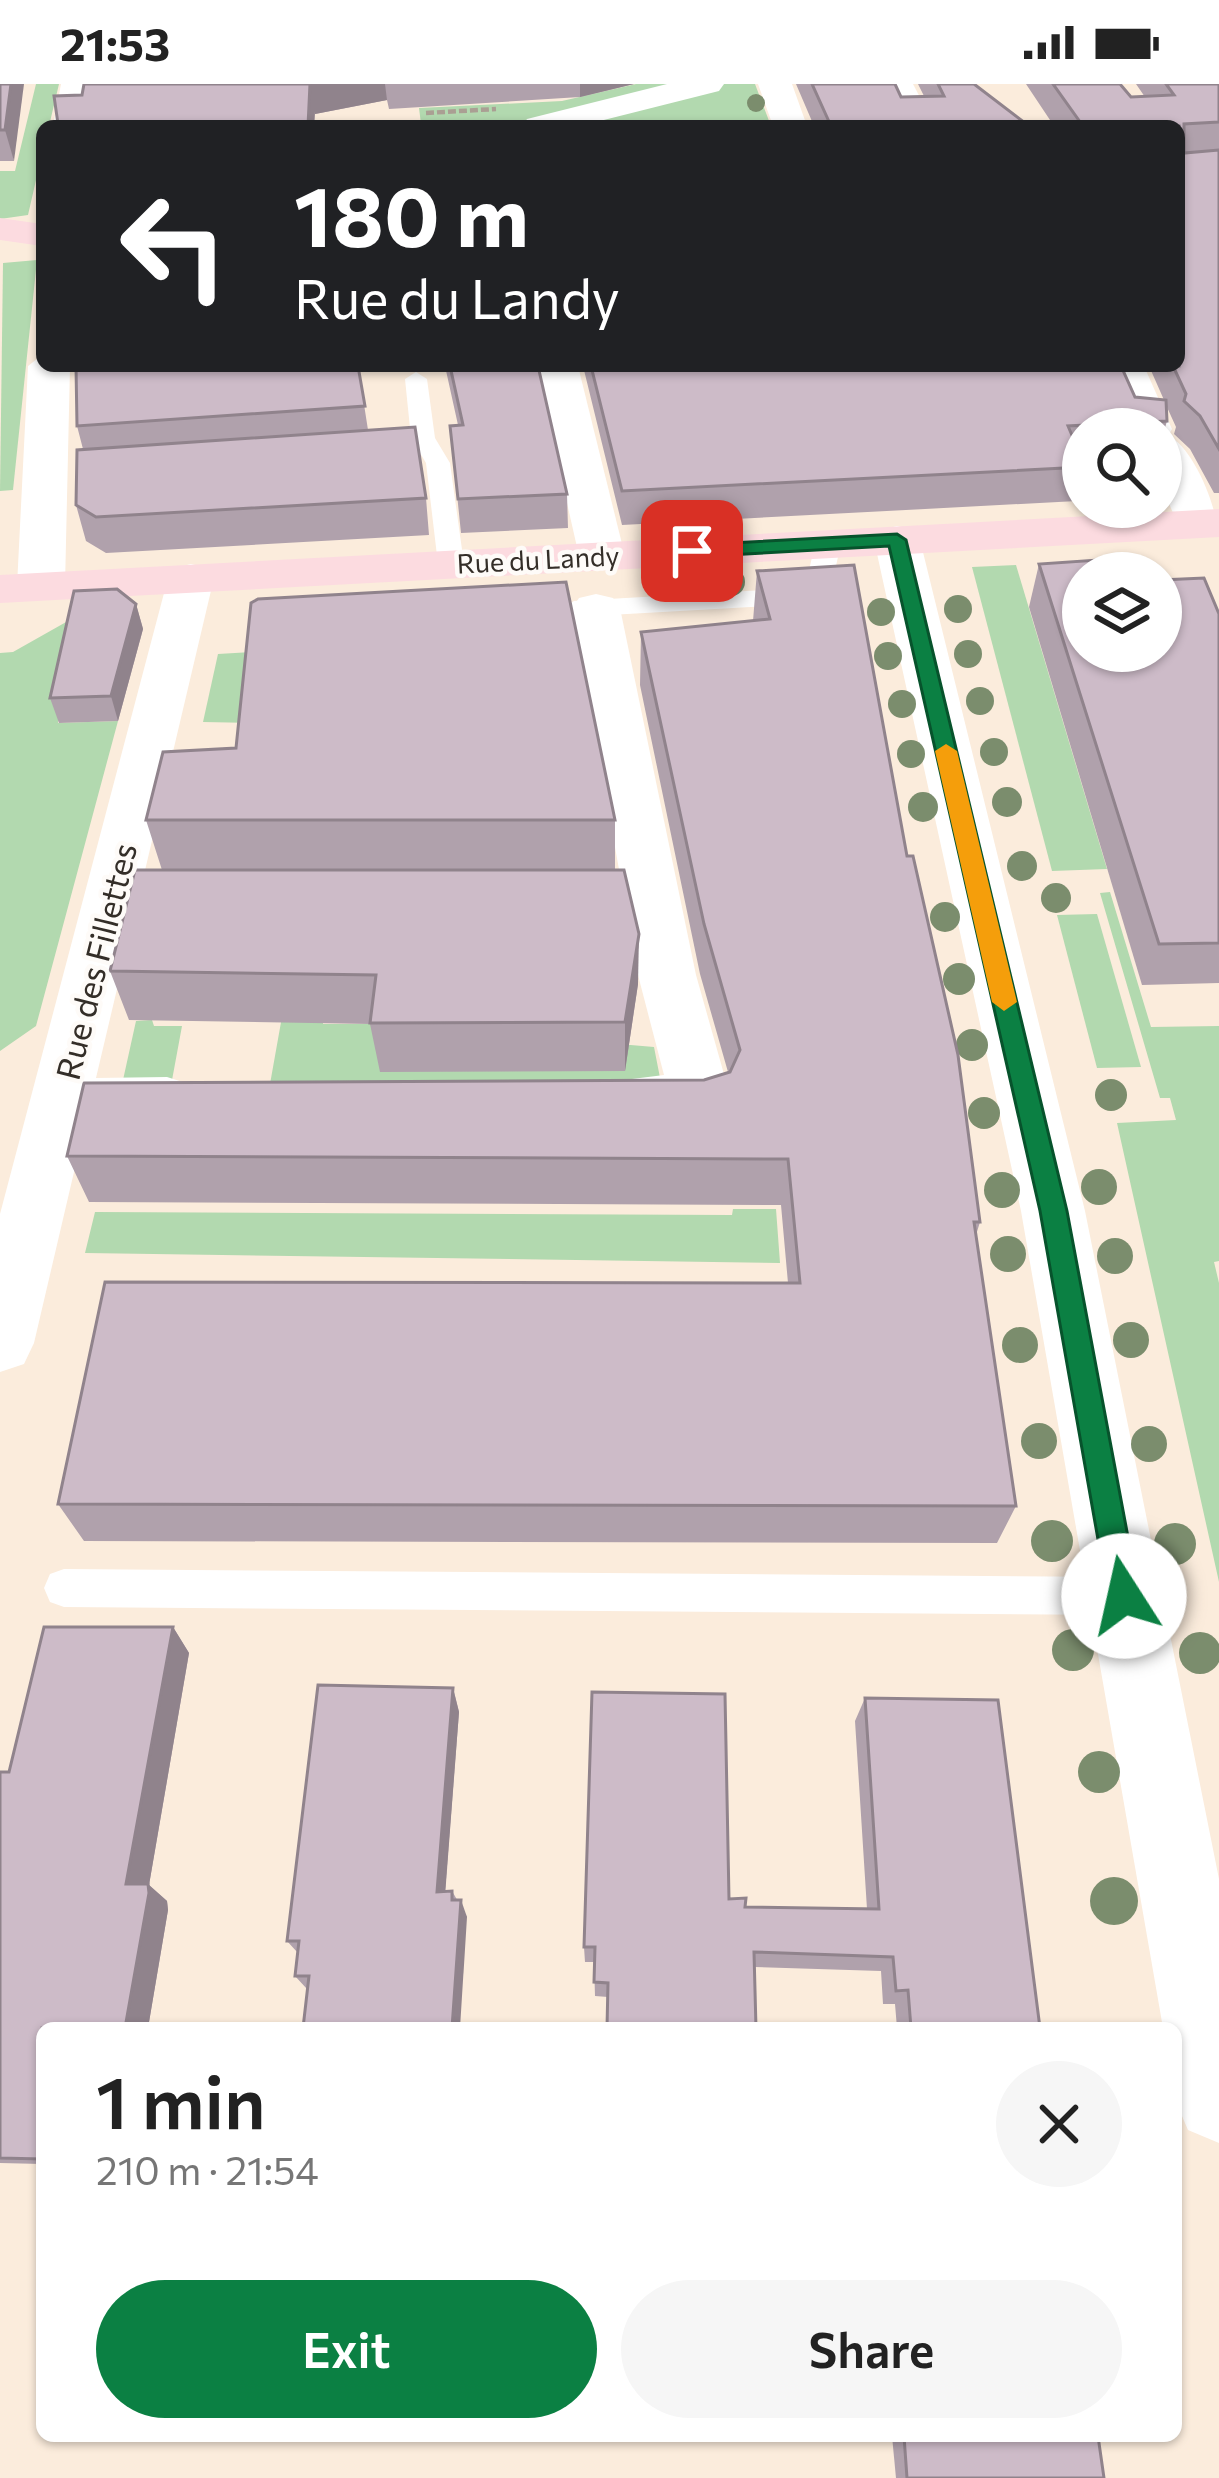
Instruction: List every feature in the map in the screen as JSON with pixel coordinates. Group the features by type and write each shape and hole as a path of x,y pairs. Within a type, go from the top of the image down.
{"main road":[{"path":"0,229 36,234"},
{"name":"Rue du Landy","path":"21,587 191,578 274,586 451,564 582,591 828,544 1210,523"}],"street":[{"path":"71,120 78,84"},
{"path":"562,120 706,84"},
{"path":"775,84 788,120"},
{"path":"896,84 915,120"},
{"path":"21,587 59,477 50,372"},
{"path":"558,372 582,591 628,896 700,1099 581,1100"},
{"path":"1126,372 1142,408"},
{"path":"1182,480 1210,523"},
{"path":"897,540 1053,1211 1219,2099"},
{"name":"Rue des Fillettes","path":"0,1343 60,1102 135,896 191,578"},
{"path":"60,1102 226,1101"}],"lane":[{"path":"416,380 417,451 438,463 451,564"},
{"path":"64,1588 1124,1596"}],"green space":[{"path":"36,84 59,84 50,120 36,120 36,180 28,215 0,219 0,171 15,171"},
{"path":"636,84 755,84 769,120 420,120 419,108 562,101"},
{"path":"36,260 13,490 0,491 3,263"},
{"path":"1016,565 1107,869 1052,871 972,567"},
{"path":"75,617 58,723 118,721 36,1026 0,1051 0,653 13,652"},
{"path":"269,651 255,723 203,722 218,654"},
{"path":"1110,892 1151,1027 1219,1026 1219,1261 1214,1262 1219,1283 1219,1582 1117,1123 1176,1120 1170,1098 1160,1098 1100,893"},
{"path":"1097,914 1141,1067 1097,1068 1057,915"},
{"path":"324,1009 323,1024 384,1024 654,1047 662,1088 270,1084 283,1011"},
{"path":"152,1020 154,1026 182,1026 170,1091 121,1089 136,1021"},
{"path":"733,1209 776,1209 780,1263 85,1253 95,1212 732,1215"}],"building":[{"path":"0,84 11,84 5,130 0,130"},
{"path":"84,84 310,84 308,120 57,120 54,96 82,95"},
{"path":"812,84 895,84 901,97 944,96 938,84 974,84 1021,120 828,120"},
{"path":"1053,84 1120,84 1131,97 1174,95 1166,84 1219,84 1219,122 1079,120"},
{"path":"1219,150 1219,449 1200,416 1184,401 1186,394 1176,372 1185,372 1185,153"},
{"path":"76,372 359,372 365,406 77,426"},
{"path":"451,372 539,372 567,494 458,499 450,426 463,425"},
{"path":"592,372 1124,372 1135,397 1166,400 1166,408 1062,408 1062,468 622,491"},
{"path":"415,427 426,498 96,517 76,505 77,450"},
{"path":"1062,562 1062,637 1039,564"},
{"path":"854,565 907,856 913,856 958,1055 980,1222 974,1222 1016,1506 58,1504 105,1282 800,1283 788,1159 67,1156 84,1083 704,1080 730,1072 740,1050 704,924 641,632 770,619 757,571"},
{"path":"1204,578 1219,614 1219,943 1159,944 1073,672 1182,672 1182,579"},
{"path":"566,582 615,820 146,820 163,752 236,748 251,603 258,599"},
{"path":"117,589 136,604 111,696 50,698 74,591"},
{"path":"135,870 624,870 639,934 625,1022 370,1023 376,975 110,971"},
{"path":"44,1627 173,1627 126,1884 148,1884 149,1893 126,2022 36,2022 36,2159 0,2158 0,1772 9,1772"},
{"path":"318,1685 453,1688 437,1892 452,1891 452,1900 461,1900 452,2022 304,2022 309,1976 295,1976 299,1941 287,1941"},
{"path":"592,1692 725,1694 729,1899 746,1898 745,1907 879,1909 865,1698 998,1700 1039,2022 911,2022 908,1990 896,1991 893,1957 754,1952 756,2022 607,2022 608,1983 594,1982 595,1947 584,1947"},
{"path":"904,2442 1099,2442 1104,2478 907,2478"}],"slow traffic":[{"path":"946,751 1004,1002"}],"route":[{"path":"692,551 897,540 1053,1211 1124,1596"}]}
